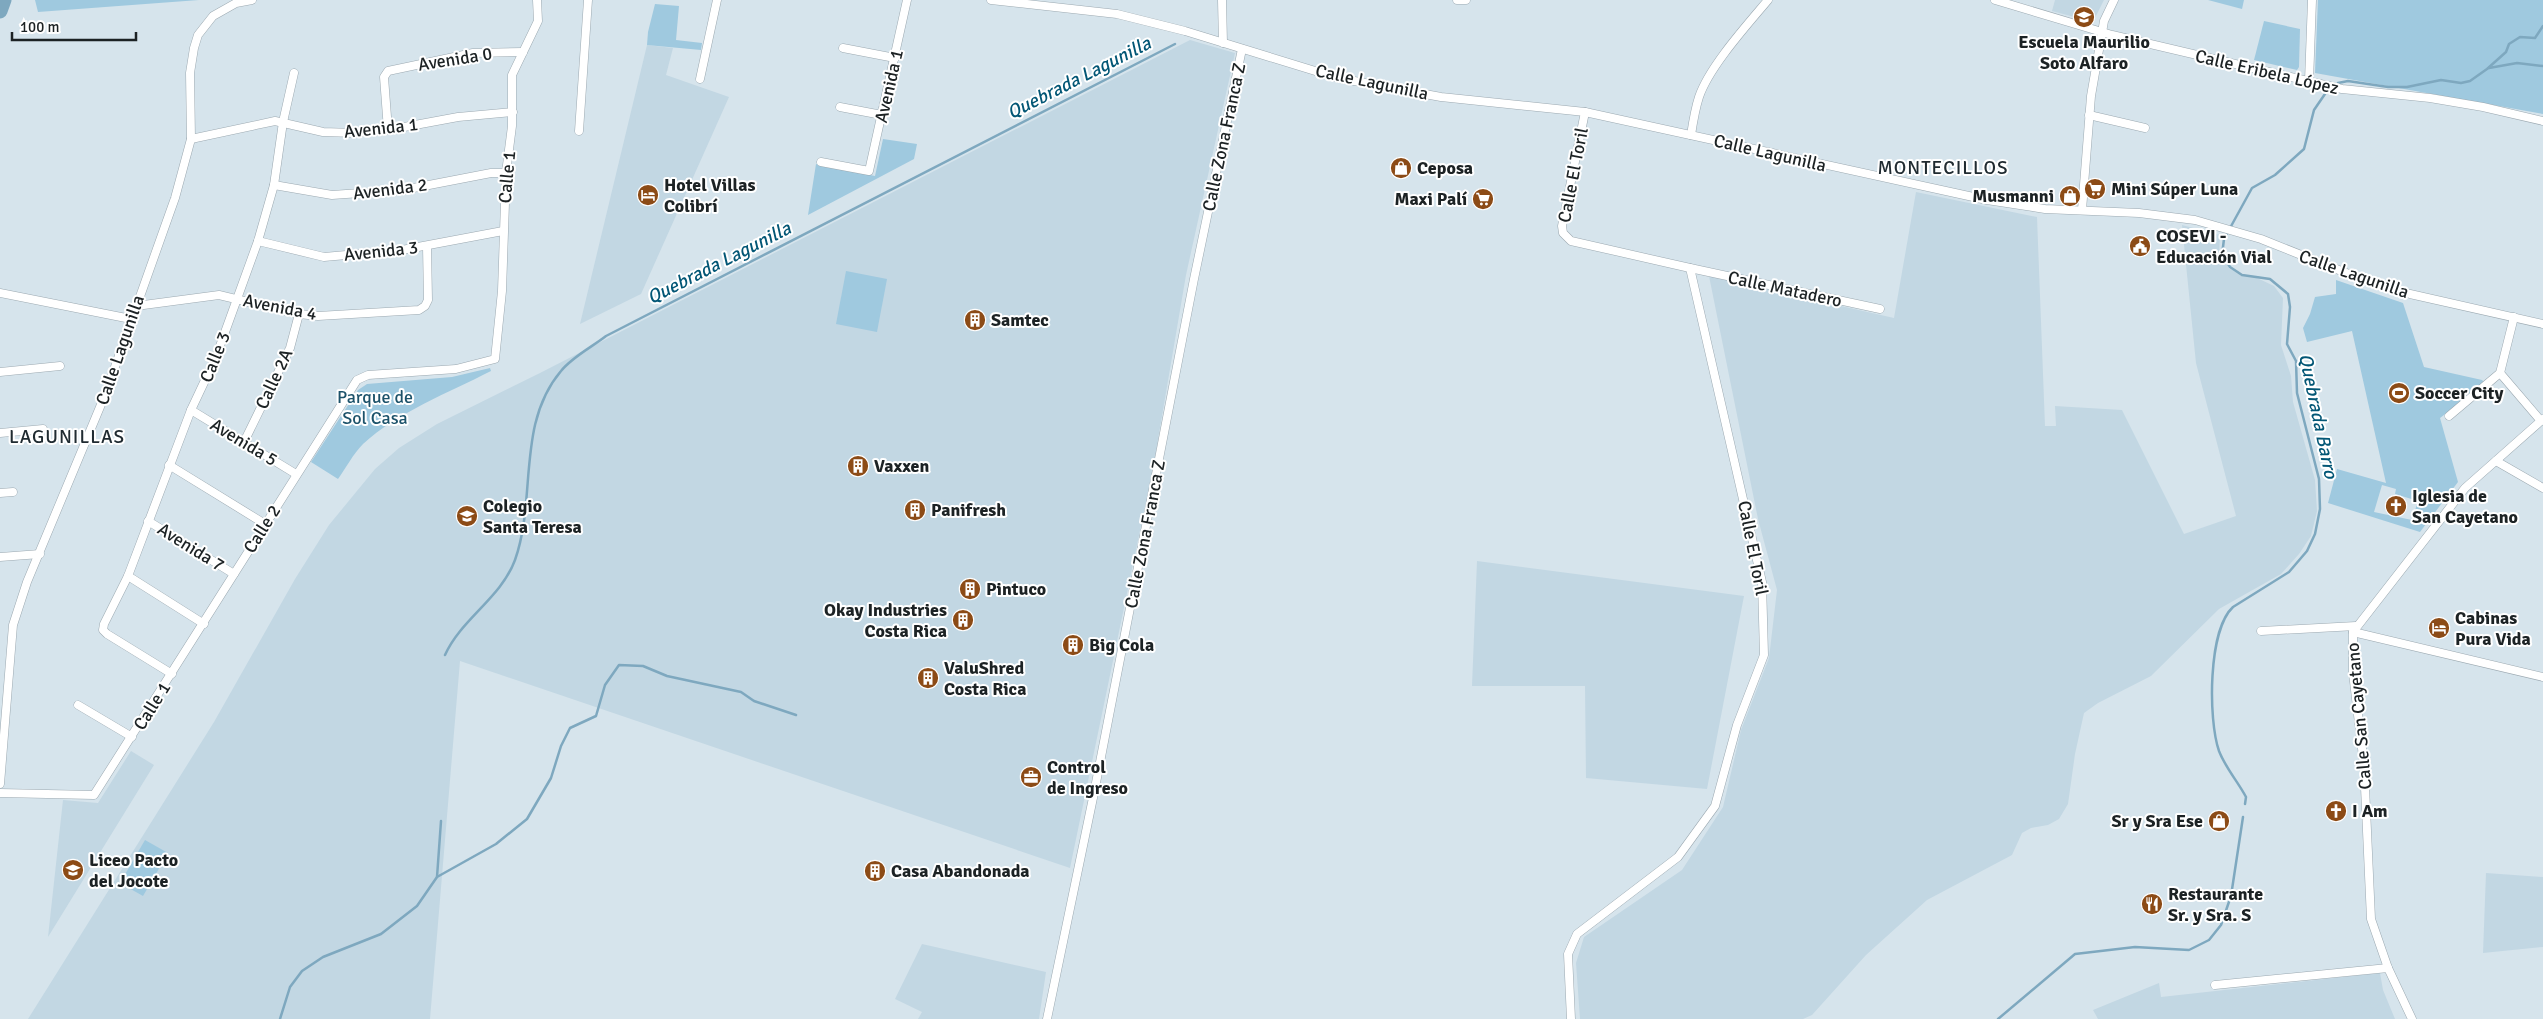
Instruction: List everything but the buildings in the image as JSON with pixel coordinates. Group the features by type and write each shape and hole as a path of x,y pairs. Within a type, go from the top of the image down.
{"street":[{"name":"Calle Lagunilla","path":"0,784 3,687 13,625 27,582 105,394 175,198 191,139 191,58 198,36 213,16 224,8 252,0"},
{"name":"Calle 1","path":"352,384 368,375 456,368 495,359 502,291 506,173 513,112 512,75 538,21 537,0"},
{"path":"579,131 588,0"},
{"path":"700,79 709,47 717,0"},
{"name":"Avenida 1","path":"821,162 869,171 907,0"},
{"name":"Calle Lagunilla","path":"991,0 1117,14 1338,78 1395,90 1494,104 1585,112 1987,200 2045,209 2180,218 2238,231 2369,282 2410,294 2543,324"},
{"path":"1222,0 1222,43"},
{"path":"1457,0 1466,0"},
{"path":"1691,135 1699,96 1706,82 1745,27 1768,0"},
{"name":"Calle Eribela López","path":"1995,0 2102,32 2357,92 2430,98 2483,107 2543,121"},
{"path":"2082,210 2089,115 2104,21 2114,0"},
{"path":"2309,81 2312,0"},
{"path":"843,48 895,58"},
{"name":"Calle Zona Franca Z","path":"1047,1019 1096,784 1242,49"},
{"name":"Avenida 0","path":"388,130 384,77 388,72 473,53 523,52"},
{"name":"Calle 3","path":"172,674 107,634 103,630 104,624 128,576 191,410 216,357 258,241 274,185 283,122 294,73"},
{"path":"840,107 882,115"},
{"name":"Avenida 1","path":"191,139 275,121 339,133 388,130 458,116 513,112"},
{"name":"Calle El Toril","path":"1571,1019 1568,954 1577,934 1678,857 1715,806 1736,725 1764,655 1762,582 1690,268 1566,239 1562,226 1585,112"},
{"path":"2089,115 2145,128"},
{"name":"Avenida 2","path":"274,185 332,195 402,190 506,173"},
{"name":"Avenida 3","path":"258,241 324,257 427,246 504,231"},
{"name":"Avenida 4","path":"136,306 219,295 299,314 318,316 419,310 425,306 428,300 427,246"},
{"name":"Calle Matadero","path":"1690,268 1880,309"},
{"path":"0,293 131,319"},
{"name":"Calle 2A","path":"244,442 290,348 299,314"},
{"path":"2449,416 2500,373 2514,317"},
{"path":"0,372 60,366"},
{"path":"2500,373 2542,420"},
{"name":"Calle 2","path":"172,674 352,384"},
{"name":"Avenida 5","path":"191,410 296,474"},
{"name":"Calle San Cayetano","path":"2412,1019 2388,968 2371,919 2364,765 2353,673 2354,629 2442,514 2465,488 2542,420"},
{"path":"0,433 43,429"},
{"path":"2496,461 2543,488"},
{"path":"170,465 265,524"},
{"path":"0,494 13,492"},
{"name":"Avenida 7","path":"148,521 234,574"},
{"path":"0,558 40,554"},
{"path":"128,576 204,624"},
{"path":"2262,631 2354,629 2543,677"},
{"name":"Calle 1","path":"0,793 94,795 172,674"},
{"path":"78,705 132,737"},
{"path":"2215,984 2388,968"}],"shaded area":[{"name":"Escuela Maurilio Soto Alfaro","path":"2055,0 2104,0 2093,22 2052,11"},
{"path":"1190,40 1235,53 1186,275 1154,463 1070,868 460,661 430,1019 28,1019 214,722 295,579 329,525 375,469 399,448 437,424"},
{"name":"Hotel Villas Colibrí","path":"647,45 673,48 666,75 729,97 641,294 580,324"},
{"path":"1916,192 2037,217 2045,426 2056,426 2055,406 2122,410 2184,534 2236,516 2196,363 2182,225 2220,235 2219,255 2229,268 2242,276 2255,277 2274,286 2283,298 2281,345 2291,376 2293,402 2315,480 2317,511 2311,536 2299,554 2281,574 2219,609 2151,676 2098,703 2084,713 2075,754 2068,804 2059,819 2048,825 2031,828 2022,833 2012,855 1927,900 1866,955 1812,1015 1803,1019 1580,1019 1576,963 1584,937 1682,870 1723,807 1741,730 1769,658 1777,590 1758,519 1709,276 1894,318"},
{"path":"1477,561 1744,596 1707,789 1586,778 1585,686 1472,686"},
{"name":"Liceo Pacto del Jocote","path":"131,751 154,765 48,937 63,800 98,803"},
{"path":"2486,873 2543,877 2543,947 2483,953"},
{"path":"922,944 1046,972 1039,1019 918,1019 922,1012 895,999"},
{"path":"2380,973 2383,990 2395,1019 2098,1019 2093,1010 2159,983 2161,997"}],"green space":[{"path":"35,0 199,0 38,12"},
{"path":"2208,0 2244,0 2242,9"},
{"path":"2318,0 2543,0 2543,114 2315,73"},
{"path":"655,4 679,6 676,40 702,43 701,50 647,45 648,32"},
{"path":"2264,21 2300,29 2299,67 2297,70 2254,60"},
{"path":"883,139 917,144 914,159 808,215 816,164 875,176"},
{"path":"846,271 887,279 877,332 836,324"},
{"name":"Soccer City","path":"2336,280 2403,303 2424,367 2482,380 2485,383 2440,418 2458,482 2420,532 2328,503 2337,469 2386,483 2352,331 2307,342 2303,328 2315,297 2336,294","holes":["2382,485 2396,489 2395,494 2418,501 2412,520 2374,512"]},
{"name":"Parque de Sol Casa","path":"490,368 491,371 392,422 359,448 338,479 311,462 358,390 367,384 452,377"},
{"path":"145,840 168,853 143,896 120,883"}],"waterway":[{"path":"0,11 4,0"},
{"name":"Quebrada Barro","path":"2338,83 2348,81 2388,87 2407,87 2441,80 2461,83 2470,81 2506,52 2509,44 2520,37 2535,38 2543,26"},
{"name":"Quebrada Lagunilla","path":"445,655 461,630 509,574 515,560 521,536 532,438 538,414 547,392 561,371 571,361 606,336 1175,44"},
{"path":"2489,68 2517,63 2543,66"},
{"name":"Quebrada Barro","path":"2245,804 2246,797 2228,769 2219,751 2215,737 2212,697 2215,654 2219,635 2225,618 2233,607 2289,572 2307,551 2315,534 2320,509 2319,479 2297,393 2296,361 2287,344 2290,307 2288,294 2270,279 2242,275 2230,267 2222,255 2224,239 2252,188 2275,175 2304,149 2314,110 2327,91"},
{"path":"437,877 496,844 527,819 551,778 561,746 570,728 596,716 605,685 619,665 643,666 667,676 741,692 754,701 796,715"},
{"name":"Quebrada Barro","path":"1998,1019 2075,954 2135,947 2189,950 2209,940 2221,925 2231,896 2243,817"},
{"name":"Quebrada Lagunilla","path":"280,1019 290,987 302,971 323,957 381,934 417,906 437,877 441,821"}],"place":[{"name":"Escuela Maurilio Soto Alfaro","path":"2084,17"},
{"name":"Ceposa","path":"1401,168"},
{"name":"Mini Súper Luna","path":"2095,189"},
{"name":"Hotel Villas Colibrí","path":"648,195"},
{"name":"Musmanni","path":"2070,196"},
{"name":"Maxi Palí","path":"1483,199"},
{"name":"COSEVI - Educación Vial","path":"2140,246"},
{"name":"Samtec","path":"975,320"},
{"name":"Soccer City","path":"2399,393"},
{"name":"Vaxxen","path":"858,466"},
{"name":"Iglesia de San Cayetano","path":"2396,506"},
{"name":"Panifresh","path":"915,510"},
{"name":"Colegio Santa Teresa","path":"467,516"},
{"name":"Pintuco","path":"970,589"},
{"name":"Okay Industries Costa Rica","path":"963,620"},
{"name":"Cabinas Pura Vida","path":"2439,628"},
{"name":"Big Cola","path":"1073,645"},
{"name":"ValuShred Costa Rica","path":"928,678"},
{"name":"Control de Ingreso","path":"1031,777"},
{"name":"I Am","path":"2336,811"},
{"name":"Sr y Sra Ese","path":"2219,821"},
{"name":"Liceo Pacto del Jocote","path":"73,870"},
{"name":"Casa Abandonada","path":"875,871"},
{"name":"Restaurante Sr. y Sra. S","path":"2152,904"}],"district":[{"name":"MONTECILLOS","path":"1943,168"},
{"name":"LAGUNILLAS","path":"67,437"}]}
